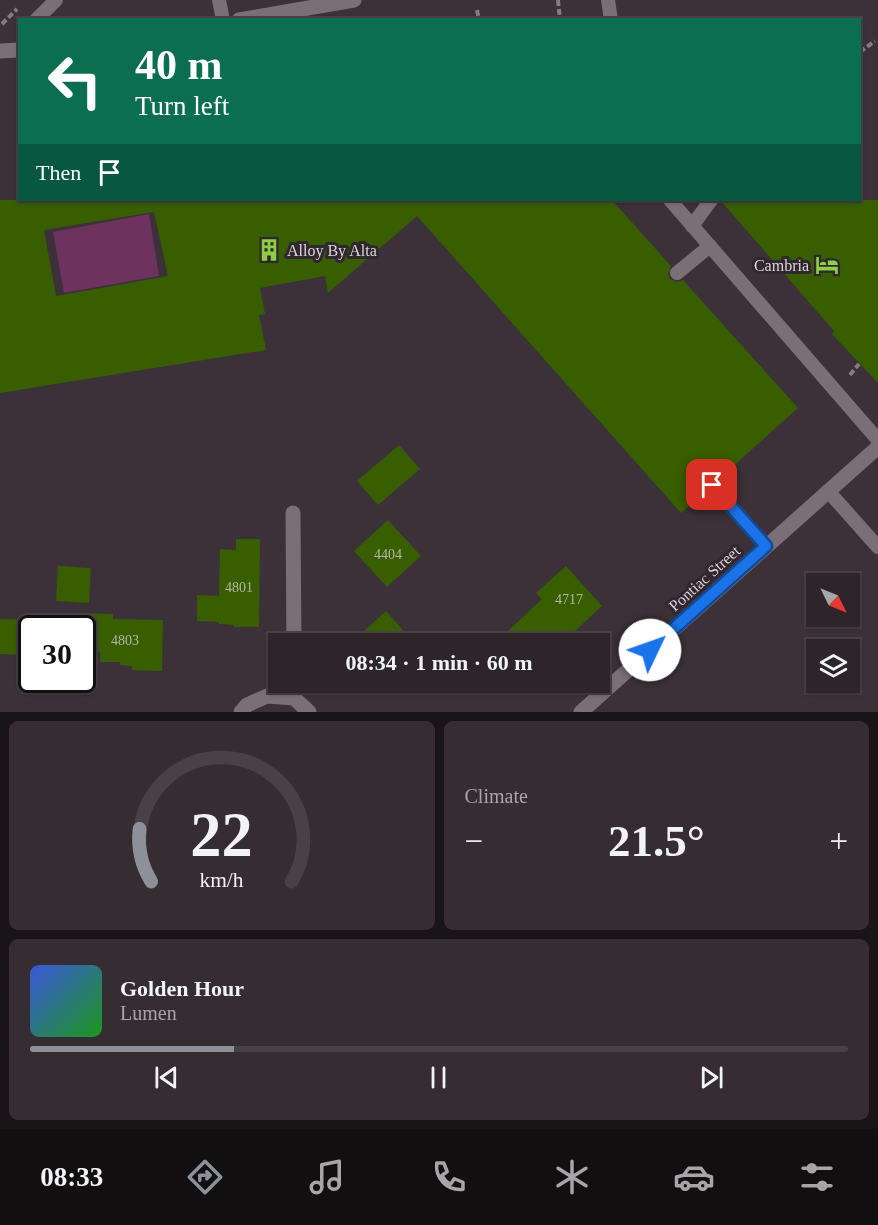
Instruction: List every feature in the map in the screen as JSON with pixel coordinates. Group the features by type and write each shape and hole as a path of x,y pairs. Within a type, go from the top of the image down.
{"street":[{"path":"250,18 354,0"},
{"path":"0,51 18,50"},
{"name":"Pontiac Street","path":"581,712 878,447"},
{"path":"293,513 294,633"},
{"path":"241,712 248,705 267,696 280,693"},
{"path":"296,693 309,712"}],"lane":[{"path":"38,18 56,0"},
{"path":"219,0 223,18"},
{"path":"608,0 612,18"},
{"path":"671,201 878,440"},
{"path":"692,226 710,201"},
{"path":"677,273 710,246"},
{"path":"712,485 766,546"},
{"path":"828,491 878,547"}],"path":[{"path":"558,0 560,18"},
{"path":"477,10 479,18"},
{"path":"861,51 874,41"}],"shaded area":[{"path":"149,214 159,276 64,293 53,232"}],"building":[{"path":"0,200 613,201 671,266 668,274 670,279 678,282 683,280 798,408 719,479 711,476 706,479 703,486 705,491 681,513 417,216 328,293 325,276 260,288 265,314 259,315 266,350 0,393","holes":["154,212 168,276 56,296 44,230"]},
{"name":"Cambria","path":"878,200 878,383 832,334 834,331 721,201"},
{"path":"399,445 420,469 378,505 357,481"},
{"path":"388,520 421,556 387,587 354,551"},
{"path":"236,539 260,539 259,627 234,627 234,625 219,624 219,622 197,621 197,595 219,596 220,549 236,550"},
{"path":"58,566 91,568 89,603 56,601"},
{"path":"566,566 602,606 573,633 570,630 567,633 506,633 542,599 536,593"},
{"path":"386,611 405,633 362,633"},
{"path":"87,613 113,614 113,619 163,620 162,671 132,670 132,666 120,665 120,662 100,662 100,652 96,652 96,615 87,615"},
{"path":"0,619 18,620 18,655 0,654"}],"place":[{"name":"Alloy By Alta","path":"269,250"},
{"name":"Cambria","path":"827,265"}],"route":[{"path":"650,650 766,546 712,485"}]}
